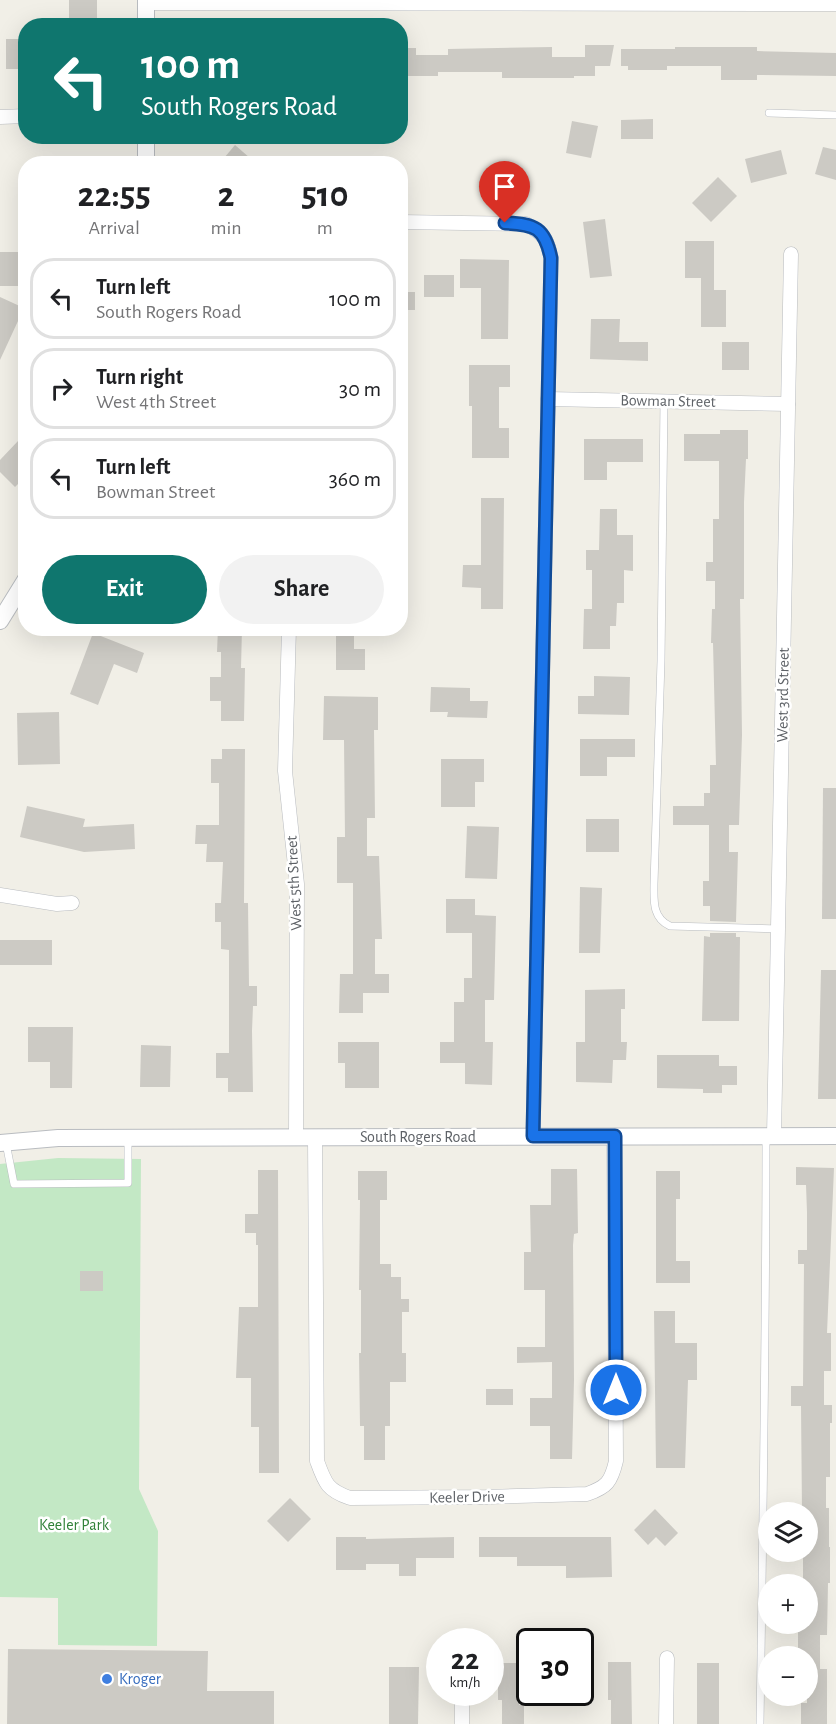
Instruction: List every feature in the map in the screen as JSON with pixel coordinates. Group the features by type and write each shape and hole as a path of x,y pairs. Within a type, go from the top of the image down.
{"street":[{"path":"146,18 146,1 836,4"},
{"path":"0,117 18,116"},
{"path":"408,222 526,224 541,232 548,241 551,258 533,1136"},
{"name":"West 3rd Street","path":"770,1136 778,929 791,254"},
{"name":"Bowman Street","path":"548,399 788,404"},
{"path":"0,621 18,592"},
{"name":"West 5th Street","path":"289,636 285,761 297,884 296,1138"},
{"path":"0,895 57,904 72,903"},
{"name":"Keeler Drive","path":"315,1138 317,1461 324,1481 333,1492 350,1498 587,1494 602,1489 612,1477 616,1461 615,1136"},
{"name":"South Rogers Road","path":"3,1143 58,1138 836,1136"},
{"path":"666,1724 667,1658"},
{"path":"462,1706 462,1724"}],"lane":[{"path":"769,113 836,115"},
{"path":"664,401 655,911 660,920 670,926 778,929"},
{"path":"760,1724 763,1365 770,1136"},
{"path":"3,1143 14,1184 128,1184 128,1138"}],"green space":[{"name":"Keeler Park","path":"58,1158 141,1159 139,1489 158,1531 157,1646 58,1645 58,1598 0,1597 0,1164"}],"building":[{"path":"69,0 97,0 97,18 69,18"},
{"path":"6,39 18,39 18,69 6,69"},
{"path":"585,45 614,45 610,66 595,66 595,76 502,78 502,72 438,72 438,76 408,76 408,48 416,48 416,55 448,55 448,49 552,47 552,57 585,57"},
{"path":"675,47 757,47 757,51 836,53 836,76 757,75 757,80 721,80 721,66 667,66 667,70 628,70 628,66 621,66 621,49 675,49"},
{"path":"653,119 653,139 621,139 621,120"},
{"path":"572,121 598,126 591,158 566,153"},
{"path":"235,145 248,156 226,156"},
{"path":"823,147 836,150 836,180 815,174"},
{"path":"781,150 787,174 751,183 745,159"},
{"path":"718,177 737,196 711,222 692,203"},
{"path":"605,219 612,276 590,278 583,222"},
{"path":"685,241 714,241 714,290 726,290 726,327 701,327 701,278 685,278"},
{"path":"0,252 18,252 18,286 0,286"},
{"path":"460,259 509,260 508,339 481,339 481,288 460,288"},
{"path":"424,275 454,275 454,297 424,297"},
{"path":"408,292 415,292 415,310 408,310"},
{"path":"0,297 18,305 18,321 0,360"},
{"path":"591,319 620,319 619,342 648,342 648,361 590,359"},
{"path":"722,342 749,342 749,370 722,370"},
{"path":"469,365 510,365 510,387 499,387 499,428 509,428 509,458 472,458"},
{"path":"720,430 748,430 744,502 744,599 740,599 742,735 739,825 729,825 729,852 738,852 736,922 710,921 710,906 703,906 703,881 709,881 709,825 673,825 673,806 704,806 704,793 710,793 710,765 716,765 713,643 711,643 712,609 715,609 715,581 706,581 706,562 713,562 713,519 719,519 719,461 684,461 684,434 720,434"},
{"path":"584,439 643,439 643,462 607,462 607,480 584,480"},
{"path":"18,441 18,484 15,487 0,472 0,460"},
{"path":"481,498 504,498 503,609 481,609 481,588 462,587 463,565 481,565"},
{"path":"600,509 617,509 617,535 633,535 633,571 624,570 624,603 617,603 616,626 610,626 610,649 583,649 584,609 592,609 592,570 586,570 586,550 599,550"},
{"path":"92,636 101,636 144,653 137,673 114,664 98,705 70,694"},
{"path":"218,636 242,636 241,668 245,668 244,721 221,721 221,701 210,701 210,677 221,677 221,652 217,652"},
{"path":"336,636 354,636 354,649 365,649 365,670 336,670"},
{"path":"594,676 630,677 629,715 578,714 578,696 594,696"},
{"path":"431,687 470,688 470,701 488,701 487,718 447,717 448,712 430,712"},
{"path":"324,696 378,697 378,730 374,730 375,818 367,818 367,856 379,856 382,939 375,939 375,974 389,974 389,993 363,993 363,1013 339,1013 340,974 353,974 353,883 337,883 337,837 345,837 344,740 323,740"},
{"path":"59,712 60,764 18,765 17,713"},
{"path":"580,739 635,739 635,757 607,757 607,776 580,776"},
{"path":"222,749 245,749 244,903 248,903 249,986 257,986 257,1006 253,1006 252,1031 253,1092 228,1092 228,1078 216,1078 216,1053 229,1053 229,950 221,949 221,922 215,922 215,903 221,903 223,862 206,862 207,844 195,844 196,825 219,825 219,783 211,783 211,759 222,759"},
{"path":"441,759 484,759 484,782 475,782 475,807 441,807"},
{"path":"823,788 836,788 836,919 822,919"},
{"path":"27,806 85,819 83,827 134,824 135,849 84,852 20,837"},
{"path":"586,819 619,819 619,852 586,852"},
{"path":"467,826 499,827 497,879 465,878"},
{"path":"580,887 602,888 600,953 579,953"},
{"path":"446,899 475,899 475,915 496,916 494,1000 485,1000 485,1042 493,1042 492,1085 465,1084 465,1063 440,1063 440,1042 454,1042 454,1002 464,1002 464,978 472,978 472,933 446,933"},
{"path":"710,933 736,933 736,937 740,937 739,1021 702,1021 704,936 710,937"},
{"path":"0,940 52,940 52,965 0,965"},
{"path":"821,970 836,970 836,1099 818,1099"},
{"path":"625,989 625,1009 621,1009 621,1042 627,1042 626,1060 613,1060 612,1083 576,1082 576,1042 585,1042 585,990"},
{"path":"28,1027 73,1027 72,1088 50,1088 50,1062 28,1062"},
{"path":"338,1042 379,1042 379,1088 345,1088 345,1063 338,1063"},
{"path":"141,1045 171,1046 170,1087 140,1087"},
{"path":"657,1055 719,1055 719,1066 737,1066 737,1085 722,1085 722,1093 703,1093 703,1089 657,1088"},
{"path":"796,1167 834,1168 827,1333 831,1333 831,1371 824,1371 824,1405 832,1405 830,1477 826,1477 826,1508 829,1508 830,1583 828,1583 827,1635 820,1635 820,1669 827,1669 827,1724 801,1724 801,1706 818,1706 818,1646 798,1646 798,1634 818,1634 818,1574 803,1574 803,1562 818,1562 818,1502 802,1502 801,1406 791,1406 791,1386 803,1386 804,1264 798,1264 798,1250 807,1250 806,1185 796,1185"},
{"path":"551,1169 577,1169 578,1233 574,1234 573,1245 572,1459 550,1459 550,1426 530,1426 530,1398 552,1398 552,1362 517,1363 517,1347 545,1347 545,1290 524,1290 524,1252 531,1252 530,1205 551,1205"},
{"path":"258,1170 278,1170 279,1473 259,1473 259,1427 251,1427 251,1378 236,1378 239,1307 258,1307 258,1245 256,1245 256,1233 245,1233 245,1214 258,1214"},
{"path":"358,1171 387,1171 387,1200 380,1200 380,1264 391,1264 391,1277 401,1277 401,1299 409,1299 409,1312 402,1312 402,1353 406,1353 406,1382 390,1382 390,1426 385,1426 385,1460 364,1460 364,1426 360,1426 361,1290 359,1290"},
{"path":"656,1171 680,1171 680,1199 676,1199 676,1261 690,1261 690,1283 656,1283"},
{"path":"80,1271 103,1271 103,1291 80,1291"},
{"path":"654,1311 675,1311 675,1343 697,1343 697,1380 688,1380 685,1468 656,1468"},
{"path":"486,1389 513,1389 513,1405 486,1405"},
{"path":"290,1498 311,1519 288,1542 267,1521"},
{"path":"655,1509 678,1533 665,1546 656,1537 648,1545 634,1530"},
{"path":"336,1537 366,1537 366,1539 454,1537 454,1558 416,1558 416,1576 399,1576 399,1564 366,1564 366,1570 336,1570"},
{"path":"479,1537 611,1537 612,1577 566,1578 566,1566 517,1566 517,1557 479,1557"},
{"name":"Kroger","path":"8,1649 208,1651 207,1691 274,1691 274,1724 7,1724"},
{"path":"608,1662 631,1662 632,1724 611,1724 611,1700 608,1700"},
{"path":"504,1663 516,1663 516,1706 524,1706 524,1724 502,1724"},
{"path":"697,1663 719,1663 719,1724 697,1724"},
{"path":"389,1667 419,1667 418,1724 389,1724"}],"place":[{"name":"Kroger","path":"107,1679"}],"route":[{"path":"505,223 526,224 541,232 548,241 551,258 533,1136 615,1136 616,1390"}]}
